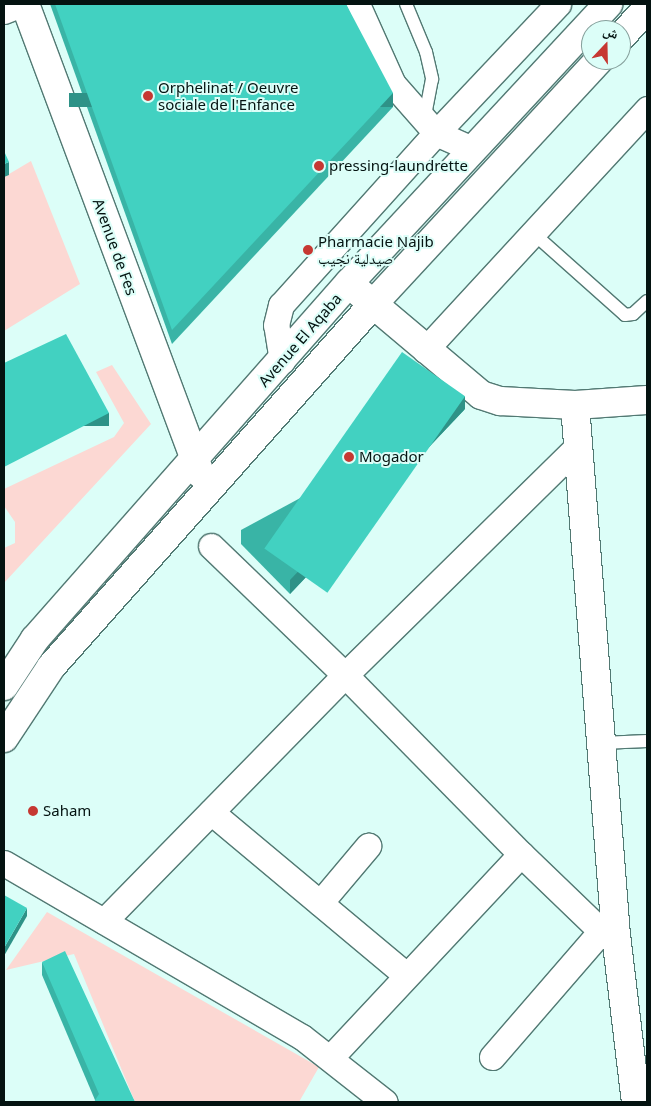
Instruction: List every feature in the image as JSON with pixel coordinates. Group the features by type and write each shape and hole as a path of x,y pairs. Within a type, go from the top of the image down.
{"main road":[{"name":"Avenue de Fes","path":"23,4 207,489"},
{"name":"Avenue El Aqaba","path":"4,686 35,639 349,283 608,4"},
{"path":"631,26 647,8"},
{"name":"Avenue El Aqaba","path":"4,738 51,667 207,489 373,304 590,70"},
{"path":"349,283 425,350 481,395 500,401 575,405 647,400"},
{"path":"575,405 602,743 609,933 639,1073 636,1102"}],"street":[{"path":"4,11 23,4"},
{"path":"357,4 393,84 430,127 472,149"},
{"path":"282,361 276,325 281,304 430,127 558,4"},
{"path":"425,350 647,109"},
{"path":"104,921 345,674 579,444"},
{"path":"211,546 345,674 520,854 609,933 492,1057"},
{"path":"211,812 406,975"},
{"path":"320,903 368,846"},
{"path":"331,1057 520,854"},
{"path":"4,863 252,1006 331,1057 385,1102"}],"lane":[{"path":"406,4 426,52 432,79 430,127"},
{"path":"533,233 625,315 633,314 647,301"},
{"path":"602,743 647,741"}],"shaded area":[{"path":"31,161 80,284 4,331 4,177"},
{"path":"112,365 151,424 4,583 4,548 15,543 15,522 4,506 4,489 114,437 124,423 96,372"},
{"path":"47,912 319,1067 299,1102 135,1102 74,954 6,970"}],"building":[{"path":"55,4 346,4 393,93 172,330"},
{"path":"4,151 9,162 4,164"},
{"path":"66,334 109,413 4,467 4,363"},
{"path":"402,352 465,396 327,593 264,549"},
{"path":"4,895 27,908 4,948"},
{"path":"65,951 135,1102 94,1102 99,1094 42,962"}],"place":[{"name":"Orphelinat / Oeuvre sociale de l'Enfance","path":"148,96"},
{"name":"pressing-laundrette","path":"319,166"},
{"name":"Pharmacie Najib صيدلية نجيب","path":"308,250"},
{"name":"Mogador","path":"349,457"},
{"name":"Saham","path":"33,811"}]}
